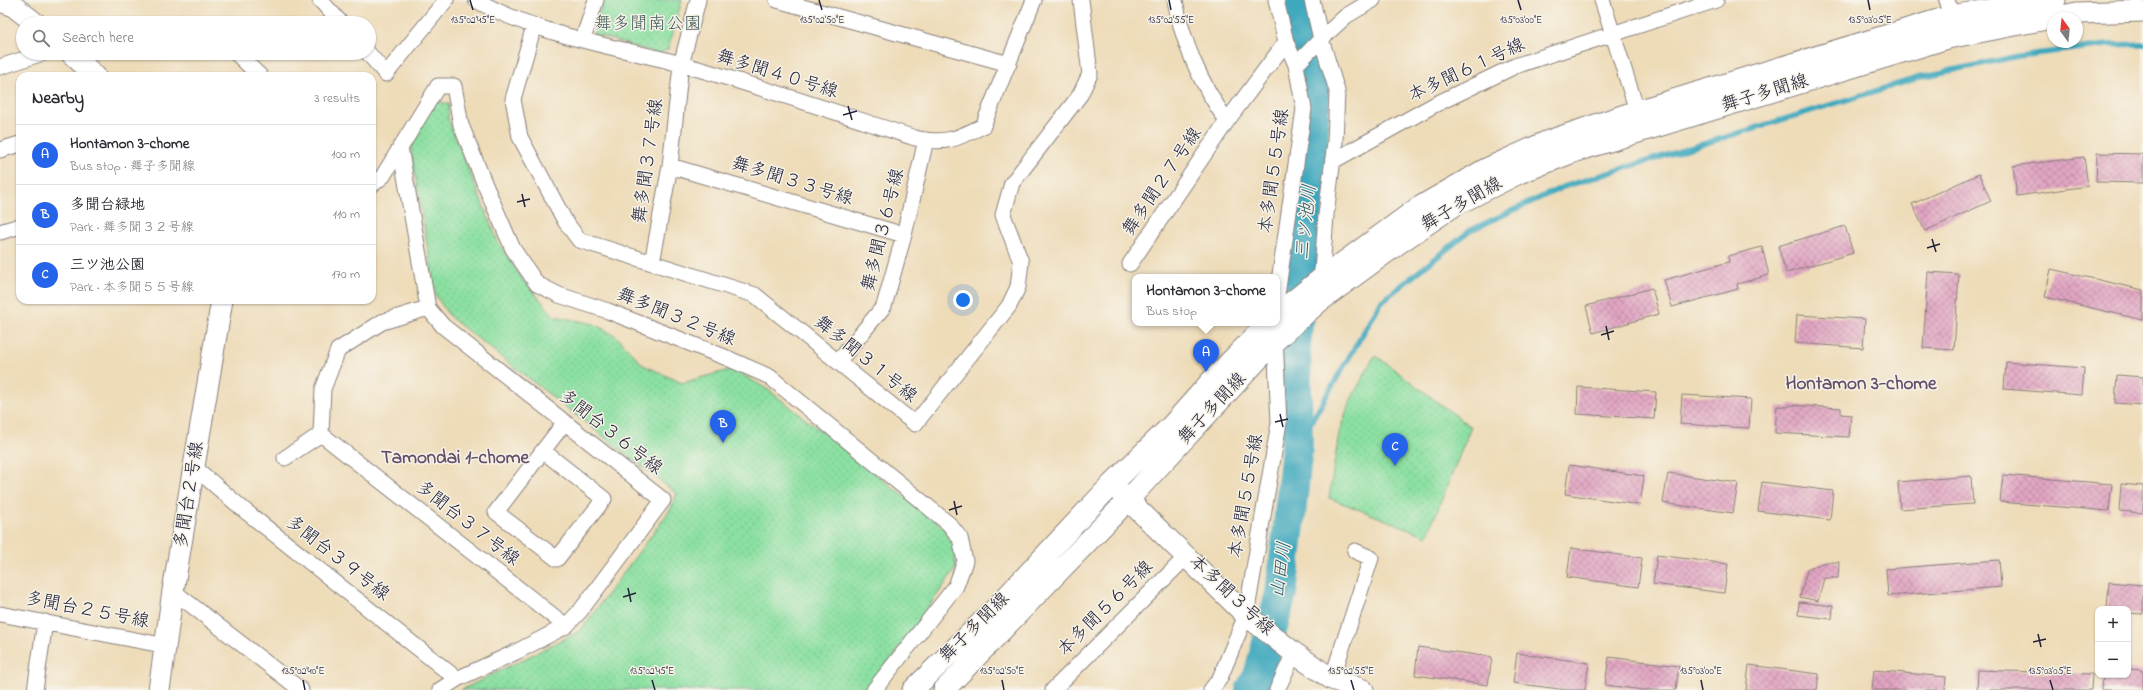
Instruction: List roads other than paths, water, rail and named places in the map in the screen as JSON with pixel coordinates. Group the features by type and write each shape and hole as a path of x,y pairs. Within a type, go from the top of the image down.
{"street":[{"path":"320,0 334,16"},
{"path":"374,60 386,74 446,0"},
{"name":"舞多聞４０号線","path":"476,0 509,17 534,26 681,65 926,140 953,140 984,126 1034,0"},
{"path":"583,38 596,0"},
{"name":"舞多聞３７号線","path":"652,263 670,166 681,65 698,0"},
{"path":"777,0 1009,64"},
{"name":"舞多聞３１号線","path":"534,26 513,99 520,137 565,221 579,240 755,295 915,424 1009,306 1018,287 1021,262 1003,215 1012,183 1080,95 1090,74 1081,0"},
{"name":"舞多聞２７号線","path":"1175,0 1190,59 1213,102 1227,122"},
{"path":"1276,0 1286,42"},
{"path":"1312,0 1321,39 1337,91 1333,161 1320,301"},
{"path":"1296,65 1346,16 1374,0"},
{"path":"1602,0 1640,121"},
{"name":"本多聞６１号線","path":"1333,161 1434,105 1515,66 1716,0"},
{"name":"舞子多聞線","path":"1280,325 1320,301 1398,243 1455,205 1519,173 1555,159 1640,121 1949,8 2055,0"},
{"path":"0,1 12,5 26,16"},
{"path":"1949,8 1958,37"},
{"name":"舞子多聞線","path":"1280,312 1322,278 1418,208 1486,169 1546,142 1640,121 1958,37 2077,13 2143,11"},
{"name":"舞多聞２７号線","path":"1130,264 1227,122 1286,42"},
{"name":"本多聞５５号線","path":"1280,274 1304,109 1296,65 1286,42"},
{"path":"0,67 22,60"},
{"path":"78,60 91,72"},
{"path":"243,60 256,72"},
{"name":"舞多聞３２号線","path":"400,147 438,86 454,86 461,125 485,185 513,249 537,284 559,295 608,311 727,358 770,377 949,524 960,538 965,561 956,586 874,690"},
{"name":"舞多聞３６号線","path":"838,362 884,306 904,235 926,140"},
{"path":"0,150 16,145"},
{"path":"376,181 383,176 400,147"},
{"name":"多聞台３６号線","path":"400,147 428,308 443,326 663,500 581,610 566,626 516,652 457,679 440,690"},
{"name":"舞多聞３３号線","path":"670,166 904,235"},
{"path":"0,232 16,227"},
{"name":"多聞台２号線","path":"159,690 167,646 173,591 221,304"},
{"path":"285,458 321,434 323,389 338,350 382,322 428,308"},
{"name":"本多聞５５号線","path":"1211,690 1220,678 1246,615 1279,423 1273,329"},
{"name":"舞子多聞線","path":"913,690 994,610 1112,484 1173,424 1214,379 1273,329"},
{"name":"舞子多聞線","path":"944,690 1128,500 1273,329"},
{"path":"543,451 604,499 557,559 496,512 565,422"},
{"name":"多聞台３７号線","path":"321,434 566,626"},
{"name":"多聞台３９号線","path":"194,467 251,515 457,679"},
{"name":"本多聞３号線","path":"1112,484 1246,615 1294,653 1332,678 1363,690"},
{"path":"1332,678 1376,560 1355,551"},
{"name":"本多聞５６号線","path":"1053,690 1187,556"},
{"path":"173,591 301,690"},
{"name":"多聞台２５号線","path":"0,614 167,646"},
{"path":"35,690 45,622"},
{"path":"1277,690 1294,653"}],"waterway":[{"name":"三ツ池川","path":"1251,690 1259,676 1281,593 1297,446 1295,345 1312,168 1314,72 1295,0"},
{"path":"1297,446 1382,301 1471,230 1563,187 1921,77 2018,56 2107,45 2143,44"}],"place":[{"name":"Hontamon 3-chome","path":"1206,372"},
{"name":"多聞台緑地","path":"723,443"},
{"name":"三ツ池公園","path":"1395,466"}],"district":[{"name":"Hontamon 3-chome","path":"1861,384"},
{"name":"Tamondai 1-chome","path":"455,458"}],"park label":[{"name":"舞多聞南公園","path":"648,25"}],"water label":[{"name":"山田川","path":"1282,570"}]}
